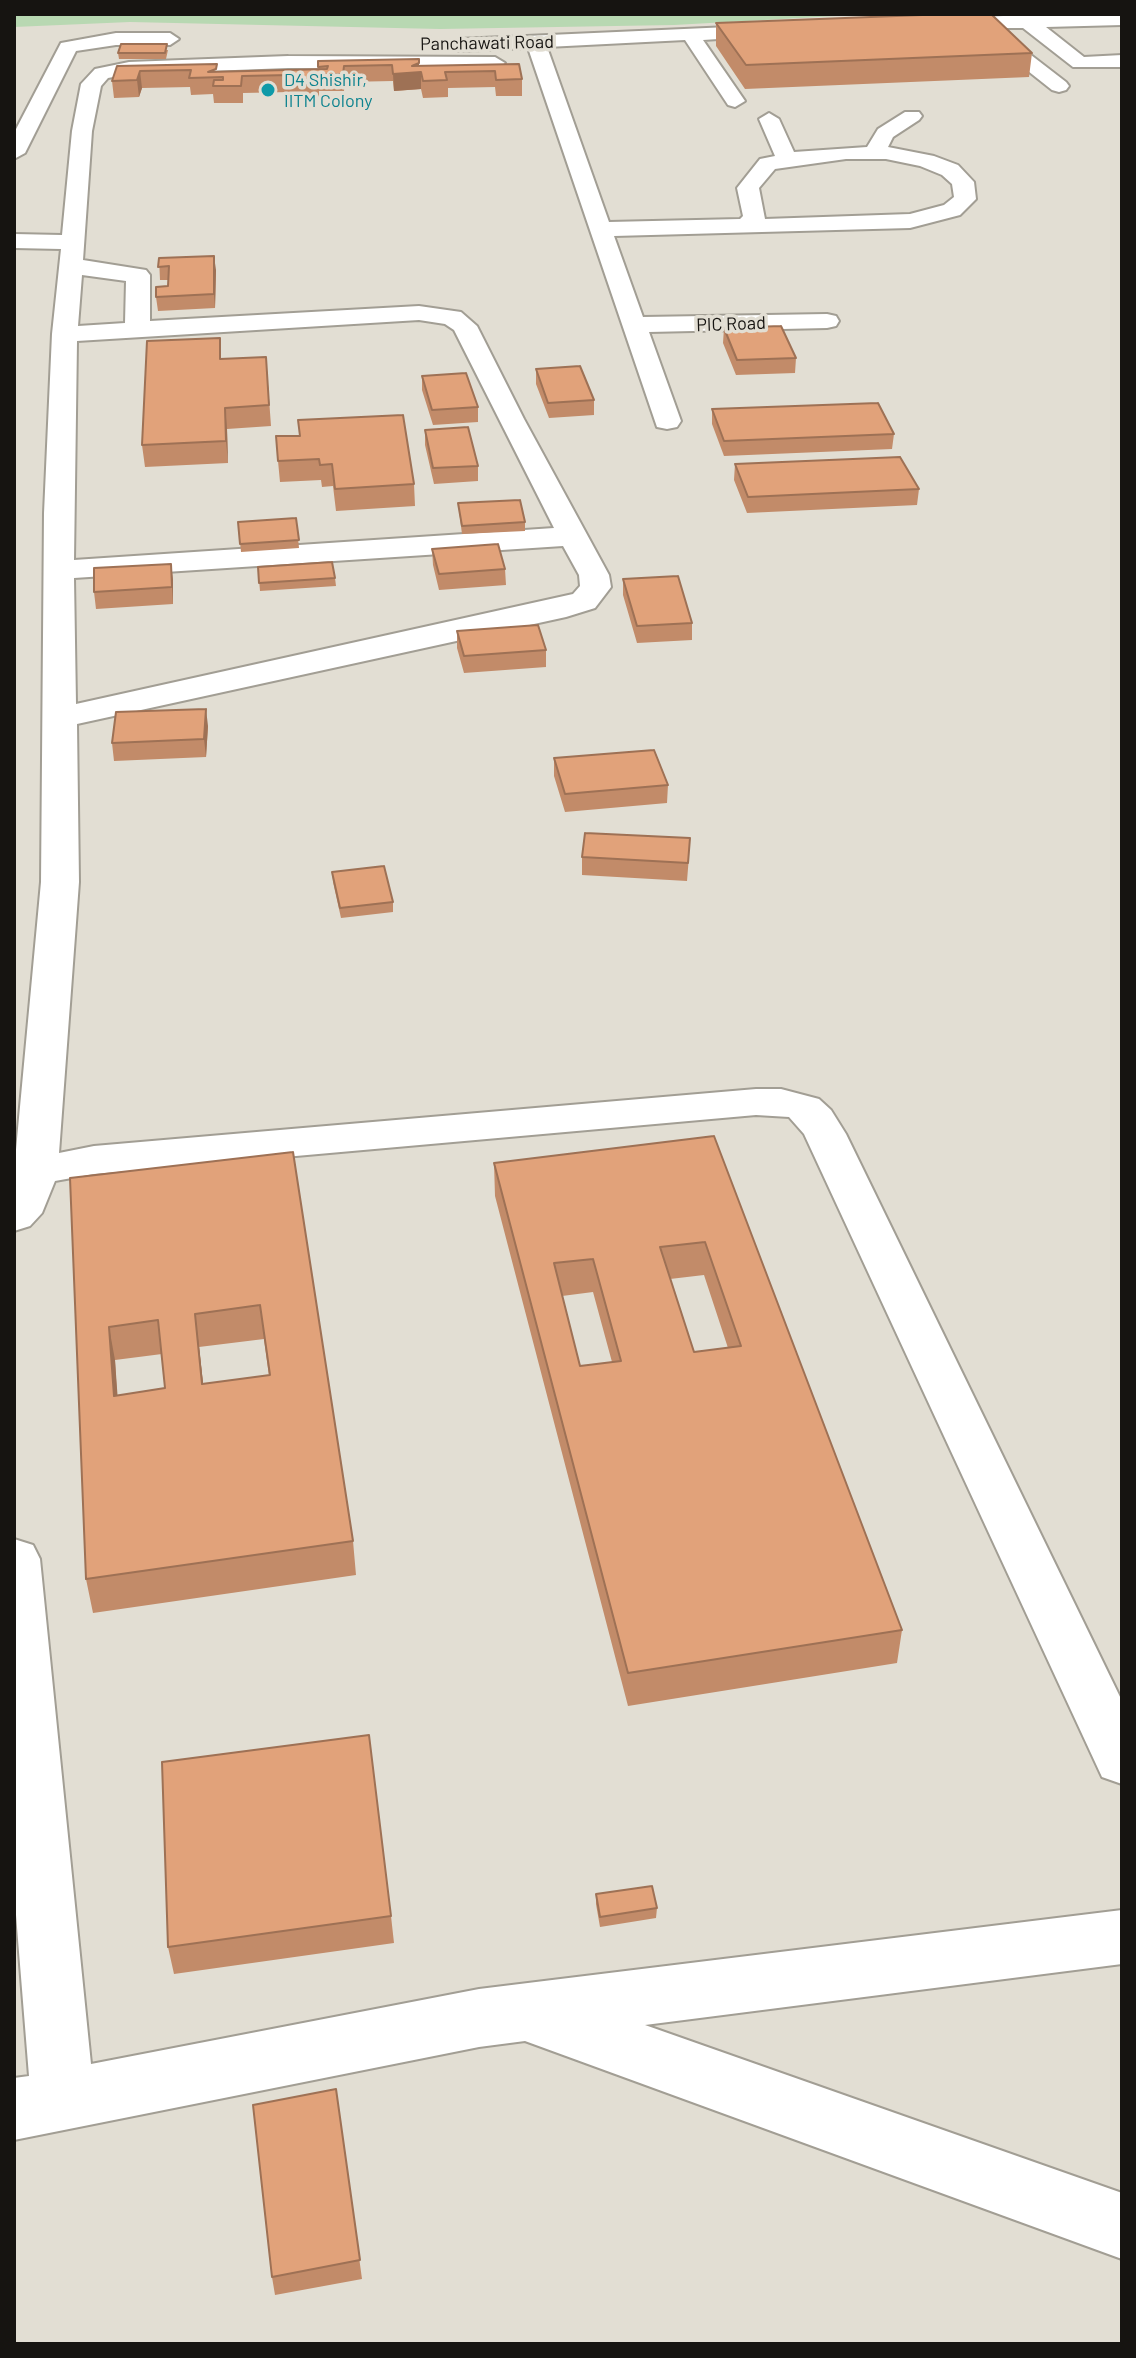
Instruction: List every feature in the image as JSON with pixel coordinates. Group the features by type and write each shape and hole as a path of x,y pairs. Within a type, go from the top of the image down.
{"street":[{"path":"921,30 984,27 1056,14"},
{"path":"1025,20 1122,20"},
{"path":"1025,20 1111,83"},
{"path":"984,27 1059,86"},
{"name":"Panchawati Road","path":"399,43 536,43 788,36"},
{"path":"14,153 68,47 116,39 196,39"},
{"path":"694,40 735,101"},
{"path":"536,43 667,421"},
{"path":"1080,63 1122,61"},
{"path":"15,1216 26,1203 36,1171 60,882 59,570 65,334 82,131 91,84 102,73 129,68 288,62 495,63"},
{"path":"874,153 885,133 912,116"},
{"path":"769,119 787,160"},
{"path":"601,229 750,221 878,223 937,216 952,210 965,199 963,182 950,170 926,161 874,153 787,160 768,164 748,188 750,221"},
{"path":"850,201 879,213 878,223"},
{"path":"750,221 783,203"},
{"path":"14,241 72,254 138,275 137,330"},
{"path":"60,718 574,606 591,596 596,587 594,575 465,326 452,317 419,313 65,334"},
{"name":"PIC Road","path":"634,325 827,321"},
{"path":"59,570 573,536"},
{"path":"36,1171 94,1160 756,1102 781,1102 804,1108 816,1119 825,1134 1122,1760"},
{"path":"14,1559 38,2105 479,2018 1122,1937"},
{"path":"527,2013 1122,2226"}],"green space":[{"path":"14,14 872,14 674,25 440,29 130,22 14,27"}],"building":[{"path":"991,14 1032,53 746,65 716,23"},
{"path":"121,44 167,44 165,53 118,53"},
{"path":"419,59 419,63 412,66 519,64 522,79 496,80 495,71 445,72 447,80 423,81 421,72 393,74 392,65 344,66 343,74 312,75 311,78 318,78 318,84 290,85 290,75 242,76 241,86 213,86 214,80 223,80 223,77 189,78 191,70 140,71 137,80 112,81 117,66 217,64 216,69 208,72 327,69 328,66 318,67 318,61"},
{"path":"214,256 214,294 156,297 156,287 168,286 169,266 158,267 159,258"},
{"path":"781,326 796,358 737,360 724,328"},
{"path":"220,338 220,359 266,357 269,405 225,408 226,441 142,445 147,341"},
{"path":"580,366 594,400 548,403 536,369"},
{"path":"466,373 478,407 432,410 422,376"},
{"path":"878,403 894,434 724,441 712,409"},
{"path":"403,415 414,484 335,489 332,464 320,465 319,459 278,461 276,436 300,436 298,420"},
{"path":"468,427 478,466 433,468 425,430"},
{"path":"900,457 919,489 748,497 735,464"},
{"path":"520,500 525,522 462,526 458,503"},
{"path":"296,518 299,540 240,544 238,522"},
{"path":"498,544 505,569 439,574 432,549"},
{"path":"332,562 335,578 259,583 258,567"},
{"path":"171,564 172,587 94,592 94,568"},
{"path":"678,576 692,623 637,626 623,579"},
{"path":"538,625 546,650 464,656 457,631"},
{"path":"206,709 204,739 112,743 116,712"},
{"path":"654,750 668,785 565,794 554,758"},
{"path":"585,833 690,838 688,863 582,857"},
{"path":"384,866 393,902 340,908 332,872"},
{"path":"714,1136 902,1630 628,1673 494,1163","holes":["705,1242 741,1346 694,1352 660,1247","593,1259 621,1361 580,1366 554,1263"]},
{"path":"293,1152 353,1541 86,1579 70,1178","holes":["260,1305 270,1375 202,1384 195,1314","158,1320 165,1388 114,1396 109,1327"]},
{"path":"369,1735 391,1916 168,1947 162,1762"},
{"path":"652,1886 657,1908 600,1917 596,1894"},
{"path":"336,2089 360,2260 272,2277 253,2105"}],"place":[{"name":"D4 Shishir, IITM Colony","path":"268,90"}]}
